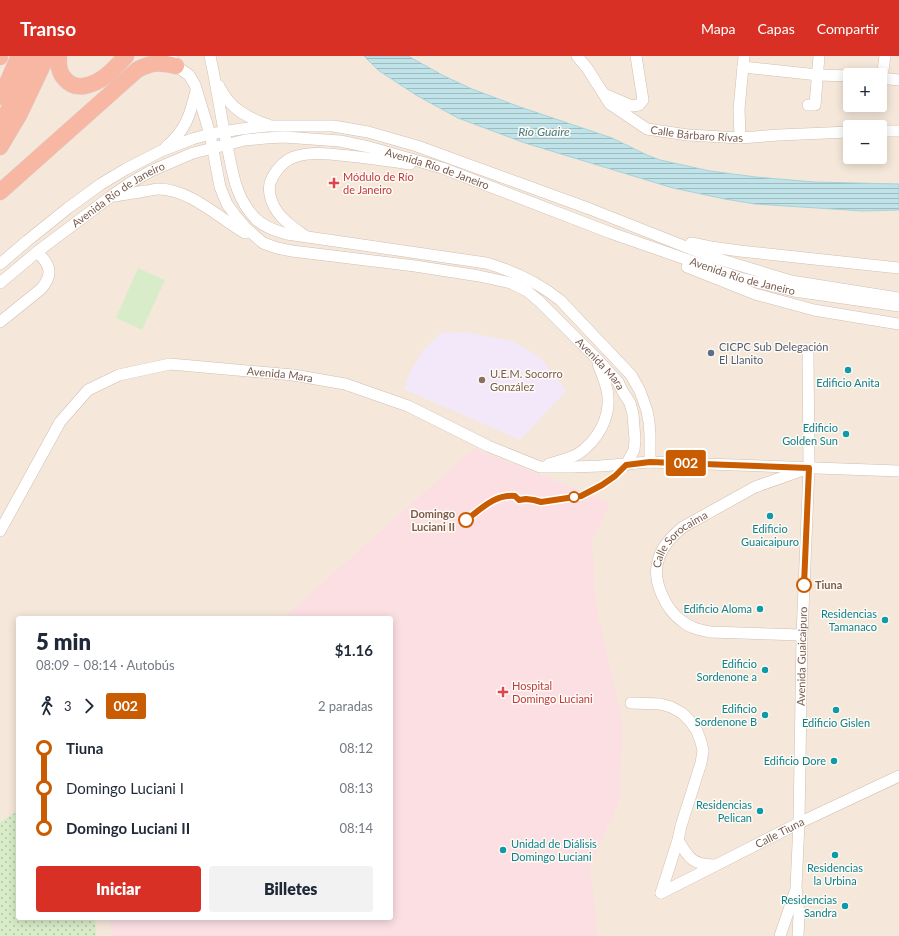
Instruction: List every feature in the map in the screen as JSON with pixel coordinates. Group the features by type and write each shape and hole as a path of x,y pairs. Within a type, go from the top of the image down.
{"highway":[{"path":"0,97 19,56"},
{"path":"0,126 23,83 34,56"},
{"path":"0,147 19,115 47,56"},
{"path":"59,56 58,62 62,76 71,84 81,86 97,83 126,56"},
{"path":"0,192 137,70 145,65 173,61"}],"street":[{"path":"210,56 213,70 223,93 234,108 268,126"},
{"name":"Calle Bárbaro Rívas","path":"577,56 610,104 647,129 688,135 740,138 843,132"},
{"path":"604,94 632,106 639,105 643,100 636,56"},
{"path":"808,105 815,105 819,56"},
{"path":"883,68 885,56"},
{"name":"Avenida Mara","path":"173,61 189,74 196,90 210,134 220,187 226,204 246,228 263,243 276,248 479,276 511,283 527,292 539,301 618,382 630,403 633,414 635,440 634,450 626,465"},
{"path":"740,138 739,109 743,61 818,74 843,76"},
{"name":"Avenida Mara","path":"213,70 235,184 246,207 256,219 270,228 288,234 486,263 505,268 548,290 560,300 631,375 640,391 647,411 650,435 650,462"},
{"path":"887,79 899,80"},
{"path":"161,151 172,142 185,125 196,90"},
{"name":"Avenida Río de Janeiro","path":"0,264 26,241 101,184 161,151 210,134 268,126 333,126 375,134 417,146 590,208 710,256 791,281 899,298"},
{"path":"887,131 899,131"},
{"name":"Avenida Río de Janeiro","path":"0,283 36,252 110,197 151,171 193,153 245,140 266,138 299,138 340,141 376,148 442,168 611,233 740,278 794,291 899,306"},
{"path":"307,237 284,219 274,207 269,186 274,174 285,162 302,155 327,154 442,168"},
{"path":"110,197 158,189 172,191 187,196 202,204 232,225 263,243"},
{"path":"666,238 719,248 899,268"},
{"path":"0,322 35,294 46,283 49,267 44,259 36,252"},
{"path":"665,252 679,264 755,294 814,310 899,324"},
{"name":"Avenida Guaicaipuro","path":"798,936 799,914 796,887 799,823 802,635 809,468 808,353"},
{"path":"540,467 577,454 594,439 600,430 605,419 608,406 608,395 597,359"},
{"name":"Avenida Mara","path":"0,531 60,422 88,390 119,375 170,364 292,375 345,384 408,406 488,446 540,467 572,468 650,462 899,471"},
{"name":"Calle Sorocaima","path":"802,635 710,632 699,630 682,622 676,616 666,602 658,583 656,572 658,562 665,545 683,527 755,487 809,468"},
{"path":"631,703 660,704 671,707 682,713 697,731 703,751 701,763 678,840 685,853 699,864 718,864"},
{"name":"Calle Tiuna","path":"678,840 661,893 799,823 899,776"},
{"path":"780,936 796,887"}],"shaded area":[{"path":"0,56 899,56 899,936 0,936"},
{"name":"U.E.M. Socorro González","path":"465,332 512,341 542,359 566,391 520,440 404,389 410,372 423,351 441,333"},
{"name":"Hospital Domingo Luciani","path":"474,448 611,503 592,540 595,601 623,725 619,802 590,865 598,936 113,936 109,920 393,920 393,616 285,616"}],"green space":[{"path":"138,268 165,280 142,330 116,318"},
{"path":"16,812 16,920 95,920 96,936 0,936 0,822"}],"water":[{"name":"Río Guaire","path":"364,56 408,56 444,76 472,89 612,138 660,160 710,171 756,177 814,182 899,184 899,210 863,211 755,204 673,188 525,143 458,118 416,95 378,70"}],"bus line":[{"name":"002","path":"466,520 486,504 508,496 515,496 519,500 526,499 541,502 581,496 602,485 615,476 626,465 650,462 809,468 804,585"}],"place":[{"name":"Módulo de Río de Janeiro","path":"334,183"},
{"name":"CICPC Sub Delegación El Llanito","path":"711,353"},
{"name":"Edificio Anita","path":"848,370"},
{"name":"U.E.M. Socorro González","path":"482,380"},
{"name":"Edificio Golden Sun","path":"846,434"},
{"name":"Edificio Guaicaipuro","path":"770,516"},
{"name":"Domingo Luciani II","path":"466,520"},
{"name":"Tiuna","path":"804,585"},
{"name":"Edificio Aloma","path":"760,609"},
{"name":"Residencias Tamanaco","path":"885,620"},
{"name":"Edificio Sordenone a","path":"765,670"},
{"name":"Hospital Domingo Luciani","path":"503,692"},
{"name":"Edificio Gislen","path":"836,710"},
{"name":"Edificio Sordenone B","path":"765,715"},
{"name":"Edificio Dore","path":"834,761"},
{"name":"Residencias Pelican","path":"760,811"},
{"name":"Unidad de Diálisis Domingo Luciani","path":"503,850"},
{"name":"Residencias la Urbina","path":"835,855"},
{"name":"Residencias Sandra","path":"845,906"}]}
